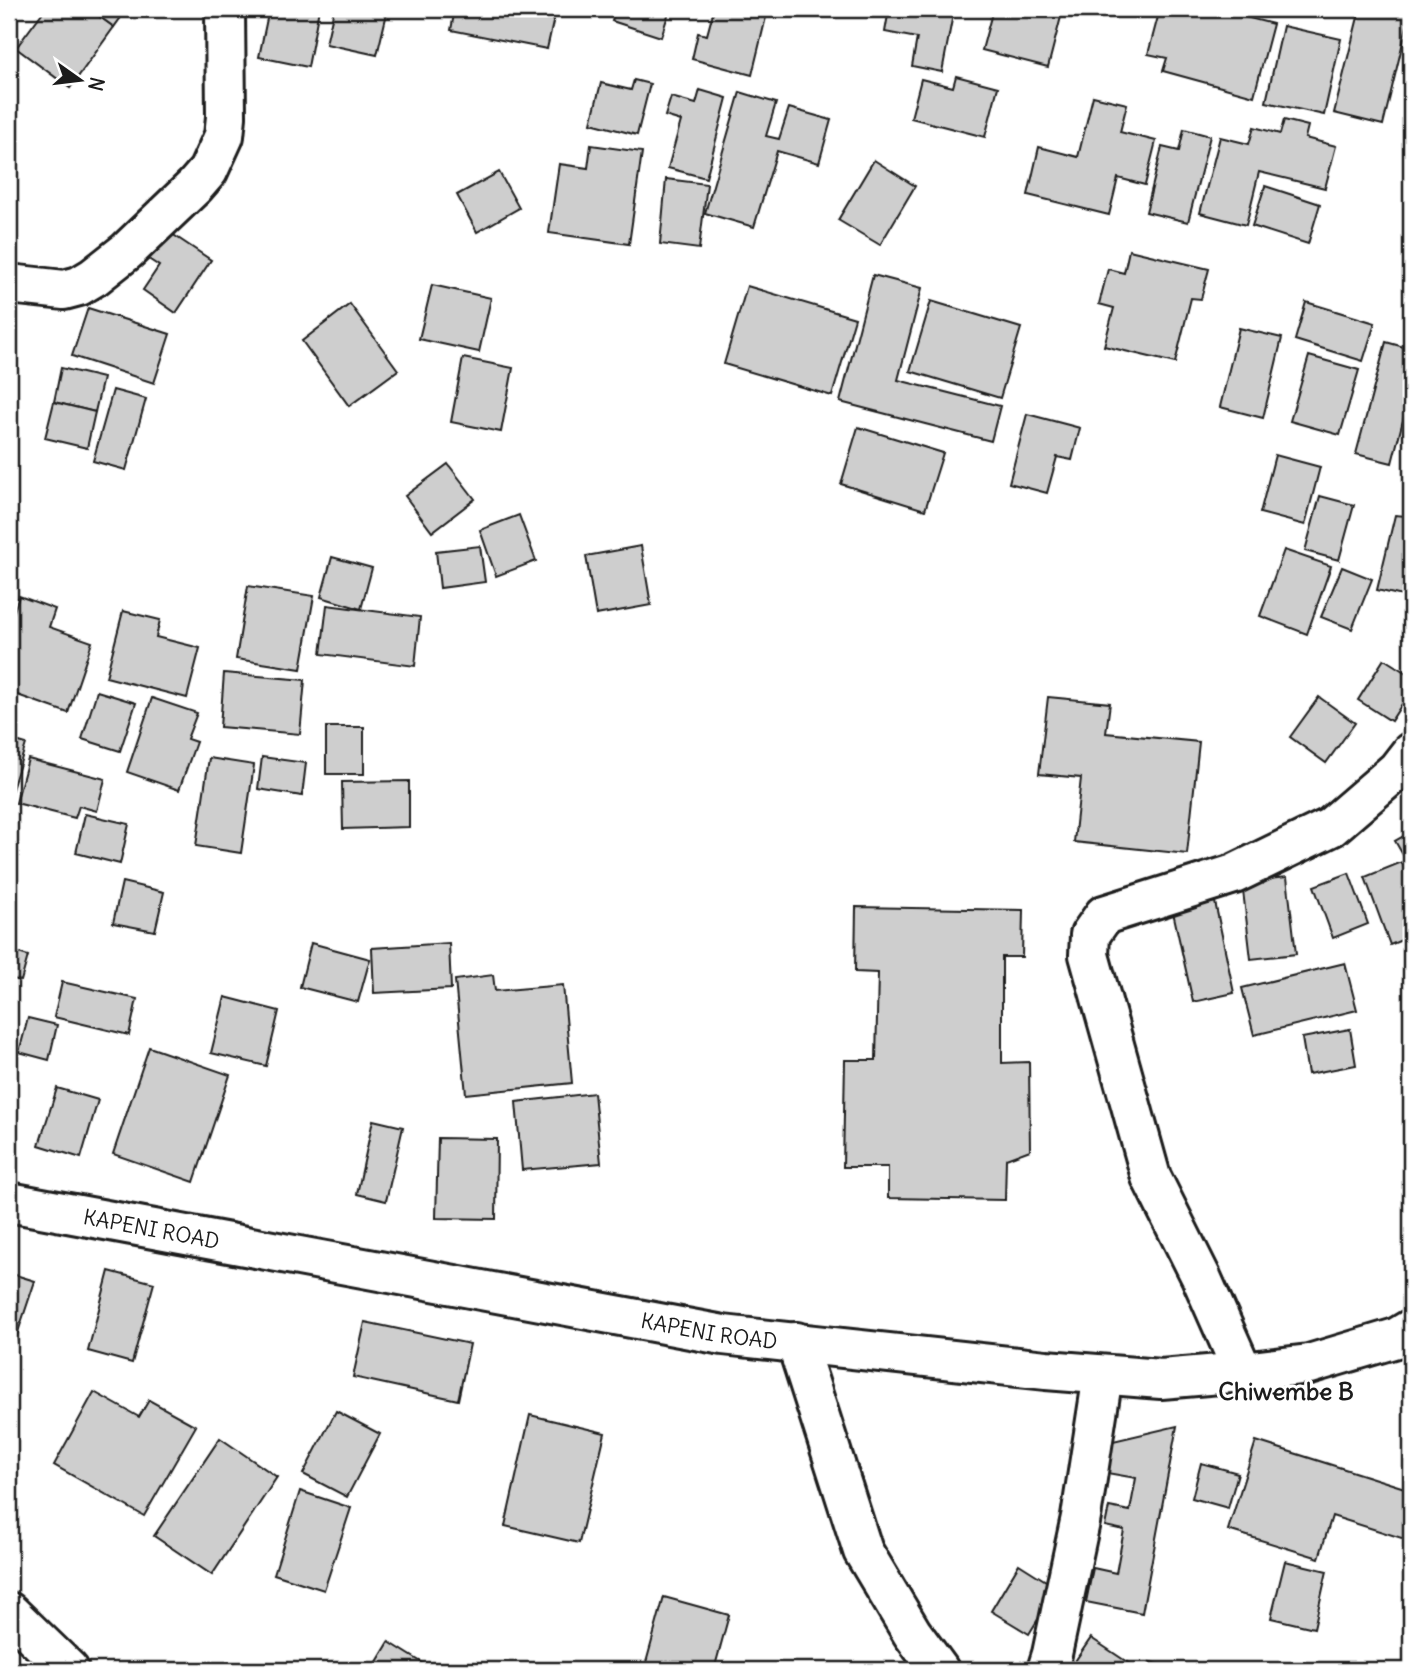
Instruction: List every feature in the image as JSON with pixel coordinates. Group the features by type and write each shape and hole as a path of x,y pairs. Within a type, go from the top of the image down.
{"street":[{"path":"9,284 64,290 79,286 127,251 208,171 224,136 225,9"},
{"path":"1243,1372 1201,1278 1151,1177 1089,955 1090,935 1104,915 1234,874 1331,827 1397,770 1411,752"},
{"name":"KAPENI ROAD","path":"9,1202 723,1335 980,1364 1161,1379 1309,1364 1396,1338 1411,1329"},
{"path":"796,1342 863,1551 912,1633 939,1670"},
{"path":"1047,1670 1081,1517 1103,1375"},
{"path":"9,1612 69,1670"}],"building":[{"path":"45,9 89,9 114,27 70,88 16,48"},
{"path":"89,9 127,9 114,27"},
{"path":"269,9 319,9 308,67 259,57"},
{"path":"334,9 388,9 377,55 326,44"},
{"path":"455,9 556,9 547,49 451,30"},
{"path":"616,9 670,9 661,37 612,21"},
{"path":"714,9 768,9 752,75 692,59 698,33 707,35"},
{"path":"889,9 954,9 942,72 912,66 917,38 885,32"},
{"path":"993,9 1063,9 1048,67 982,50"},
{"path":"1160,9 1214,9 1273,24 1254,96 1163,71 1167,58 1148,54"},
{"path":"1360,9 1411,9 1383,125 1334,113"},
{"path":"1283,26 1341,39 1324,115 1266,102"},
{"path":"956,76 998,87 985,137 911,118 921,79 953,87"},
{"path":"634,80 650,84 637,135 591,123 601,83 631,90"},
{"path":"700,90 727,98 706,178 668,168 681,121 665,116 671,97 696,104"},
{"path":"740,92 776,103 766,136 779,139 789,108 831,120 819,163 777,151 754,227 705,213"},
{"path":"1093,96 1127,104 1120,132 1156,141 1145,185 1118,178 1109,215 1028,195 1039,147 1078,157"},
{"path":"1284,120 1308,126 1305,138 1336,146 1325,188 1259,172 1246,225 1200,213 1220,137 1249,144 1254,127 1280,134"},
{"path":"1184,129 1210,136 1188,222 1146,212 1162,147 1179,151"},
{"path":"591,145 642,152 629,244 549,233 559,164 588,168"},
{"path":"874,160 915,186 880,245 838,220"},
{"path":"499,172 519,208 477,232 457,195"},
{"path":"666,179 707,184 699,249 660,244"},
{"path":"1265,186 1320,204 1308,244 1252,226"},
{"path":"166,230 211,260 176,313 143,290 159,266 147,258"},
{"path":"1129,250 1209,269 1201,299 1191,298 1175,363 1104,346 1114,308 1099,304 1108,269 1124,273"},
{"path":"873,275 922,288 898,380 1000,406 991,441 840,402"},
{"path":"432,285 491,298 479,352 419,339"},
{"path":"747,286 855,318 832,396 724,364"},
{"path":"931,301 1021,328 1000,398 910,371"},
{"path":"1306,302 1375,323 1363,361 1295,340"},
{"path":"350,304 398,370 349,406 302,341"},
{"path":"88,308 170,334 154,383 72,356"},
{"path":"1239,328 1282,338 1263,418 1220,407"},
{"path":"1386,342 1411,349 1411,389 1392,463 1356,454"},
{"path":"1309,356 1359,370 1340,435 1290,421"},
{"path":"463,358 513,368 501,432 451,422"},
{"path":"61,368 103,378 95,412 54,402"},
{"path":"113,390 146,399 126,470 93,461"},
{"path":"54,402 95,412 87,448 45,438"},
{"path":"1027,414 1080,428 1072,460 1057,457 1047,493 1009,483"},
{"path":"858,427 943,453 925,510 841,484"},
{"path":"1275,455 1320,467 1305,525 1260,513"},
{"path":"448,464 475,499 432,532 405,496"},
{"path":"1320,496 1354,505 1339,560 1305,551"},
{"path":"1411,496 1411,598 1377,590 1395,515 1406,516"},
{"path":"519,515 536,561 496,576 480,530"},
{"path":"480,546 485,582 440,588 436,551"},
{"path":"641,546 651,605 596,615 586,556"},
{"path":"1284,550 1331,566 1307,634 1260,616"},
{"path":"332,557 372,568 361,609 321,597"},
{"path":"1342,567 1372,579 1352,629 1321,617"},
{"path":"248,586 314,596 301,669 236,659"},
{"path":"19,596 55,609 49,627 92,642 68,713 9,692 9,627"},
{"path":"327,605 420,617 415,666 321,654"},
{"path":"123,611 160,620 156,637 200,648 187,698 106,677"},
{"path":"1384,659 1411,676 1411,690 1391,721 1358,700"},
{"path":"224,673 305,680 300,734 220,727"},
{"path":"97,691 136,703 120,751 82,739"},
{"path":"1048,697 1110,703 1106,733 1199,742 1187,854 1074,842 1081,778 1039,774"},
{"path":"1319,697 1355,723 1326,763 1290,737"},
{"path":"152,698 197,713 187,739 196,742 179,790 127,772"},
{"path":"326,727 364,727 364,774 326,774"},
{"path":"9,739 26,744 10,796 9,796"},
{"path":"262,757 306,763 302,796 258,789"},
{"path":"209,758 254,765 241,853 196,846"},
{"path":"28,759 105,779 97,811 79,806 75,818 16,803"},
{"path":"409,781 409,827 343,829 342,782"},
{"path":"85,814 129,824 120,864 76,853"},
{"path":"1411,832 1411,869 1395,841"},
{"path":"1402,862 1411,886 1411,936 1390,945 1365,877"},
{"path":"1349,873 1368,924 1333,938 1314,886"},
{"path":"1287,877 1296,954 1251,959 1242,882"},
{"path":"122,882 164,892 155,931 113,923"},
{"path":"1215,902 1234,993 1193,1002 1173,912"},
{"path":"856,907 1023,910 1022,957 1002,957 1002,1063 1029,1062 1030,1150 1006,1159 1005,1200 888,1198 888,1167 843,1167 845,1060 876,1060 878,973 855,972"},
{"path":"311,943 370,959 358,1002 300,987"},
{"path":"449,943 451,989 374,993 372,948"},
{"path":"9,950 28,956 21,981 9,978"},
{"path":"1345,963 1357,1010 1254,1035 1242,988"},
{"path":"493,975 495,991 563,985 572,1083 466,1094 455,980"},
{"path":"62,982 137,999 129,1035 54,1017"},
{"path":"225,997 279,1011 266,1066 211,1053"},
{"path":"28,1018 57,1025 49,1060 19,1052"},
{"path":"1350,1029 1356,1065 1308,1074 1302,1038"},
{"path":"149,1047 230,1075 194,1182 113,1154"},
{"path":"57,1088 98,1100 81,1158 39,1145"},
{"path":"594,1093 601,1163 522,1170 516,1102"},
{"path":"373,1120 403,1127 386,1201 357,1194"},
{"path":"438,1138 497,1139 496,1219 436,1218"},
{"path":"109,1271 154,1283 132,1363 88,1351"},
{"path":"9,1273 35,1281 11,1353 9,1353"},
{"path":"365,1322 470,1344 458,1400 353,1377"},
{"path":"94,1392 139,1417 149,1400 196,1426 144,1516 54,1465"},
{"path":"336,1411 380,1434 347,1497 303,1474"},
{"path":"530,1415 605,1433 579,1543 505,1526"},
{"path":"1177,1426 1142,1613 1086,1602 1093,1568 1116,1573 1124,1530 1105,1526 1109,1507 1130,1511 1136,1478 1107,1473 1113,1441"},
{"path":"220,1438 277,1477 212,1575 154,1536"},
{"path":"1256,1441 1411,1490 1411,1541 1332,1516 1319,1558 1228,1530"},
{"path":"1201,1463 1238,1473 1228,1508 1192,1498"},
{"path":"300,1491 351,1508 324,1590 274,1574"},
{"path":"1285,1561 1327,1571 1314,1628 1271,1618"},
{"path":"1019,1564 1057,1588 1029,1634 991,1611"},
{"path":"664,1597 729,1615 714,1670 644,1670"},
{"path":"1091,1638 1139,1670 1069,1670"},
{"path":"389,1642 434,1670 372,1670"},
{"path":"1150,1662 1184,1670 1148,1670"}],"district":[{"name":"Chiwembe B","path":"1286,1391"}]}
